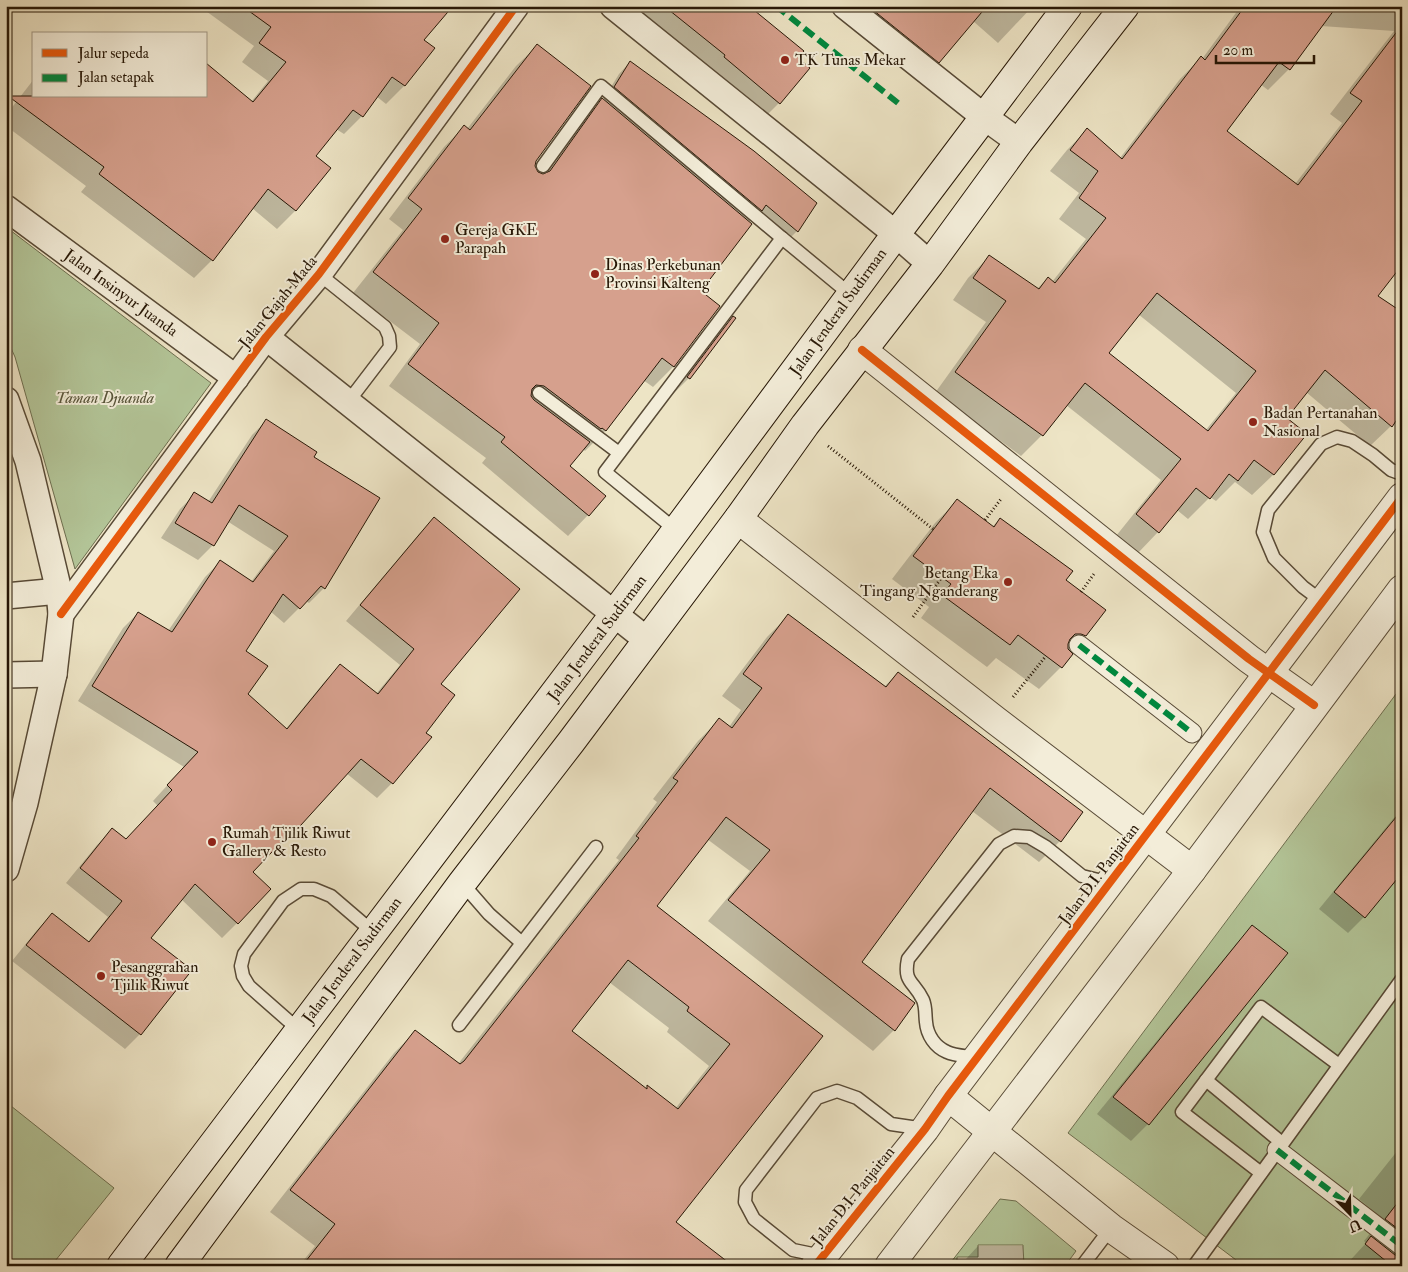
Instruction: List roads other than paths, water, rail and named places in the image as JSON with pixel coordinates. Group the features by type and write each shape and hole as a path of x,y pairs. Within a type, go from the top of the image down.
{"main road":[{"name":"Jalan Jenderal Sudirman","path":"121,1266 677,531 896,234 1068,6"},
{"path":"179,1266 462,883 648,640 805,425 930,264 1019,142 1125,6"},
{"path":"862,350 1268,674 1314,705"},
{"name":"Jalan D.I. Panjaitan","path":"819,1261 924,1129 1402,497"},
{"path":"738,519 995,720 1192,870"},
{"path":"890,1266 1192,870 1402,589"},
{"path":"538,715 571,742"},
{"path":"350,964 383,990"},
{"path":"948,1096 1111,1228 1165,1266"}],"street":[{"name":"Jalan Gajah Mada","path":"60,603 266,337 319,274 516,6"},
{"path":"613,6 896,234 930,264"},
{"path":"846,6 1019,142"},
{"name":"Jalan Insinyur Juanda","path":"6,208 236,378"},
{"path":"266,337 648,640"},
{"path":"6,400 28,461 60,603 54,674 15,801 6,870"},
{"path":"6,596 60,603"},
{"path":"1079,645 1192,733"},
{"path":"6,675 54,674"},
{"path":"1279,1147 1402,1246"}],"lane":[{"path":"543,166 601,86 851,295"},
{"path":"677,531 604,472 782,238"},
{"path":"319,274 384,327 389,336 390,347 348,402"},
{"path":"539,393 619,453"},
{"path":"1323,602 1303,587 1274,558 1263,532 1268,510 1321,444 1337,437 1352,441 1391,470 1402,474"},
{"path":"977,1058 946,1052 930,1038 922,999 909,980 906,970 908,959 999,844 1014,836 1029,837 1046,847 1082,876 1110,883"},
{"path":"459,1025 596,847"},
{"path":"462,883 489,914 522,943"},
{"path":"300,1031 248,986 243,976 244,954 283,900 302,889 314,889 331,896 373,932"},
{"path":"1194,1266 1402,979"},
{"path":"1261,1173 1182,1112 1261,1007 1339,1065"},
{"path":"1206,1080 1279,1147"},
{"path":"819,1261 793,1250 754,1219 745,1202 746,1190 817,1098 838,1091 857,1098 891,1124 924,1129"},
{"path":"1082,1266 1111,1228"}],"place":[{"name":"TK Tunas Mekar","path":"785,60"},
{"name":"Gereja GKE Parapah","path":"445,239"},
{"name":"Dinas Perkebunan Provinsi Kalteng","path":"595,274"},
{"name":"Badan Pertanahan Nasional","path":"1253,422"},
{"name":"Betang Eka Tingang Nganderang","path":"1008,582"},
{"name":"Rumah Tjilik Riwut Gallery & Resto","path":"212,842"},
{"name":"Pesanggrahan Tjilik Riwut","path":"101,976"}],"park label":[{"name":"Taman Djuanda","path":"105,398"}]}
